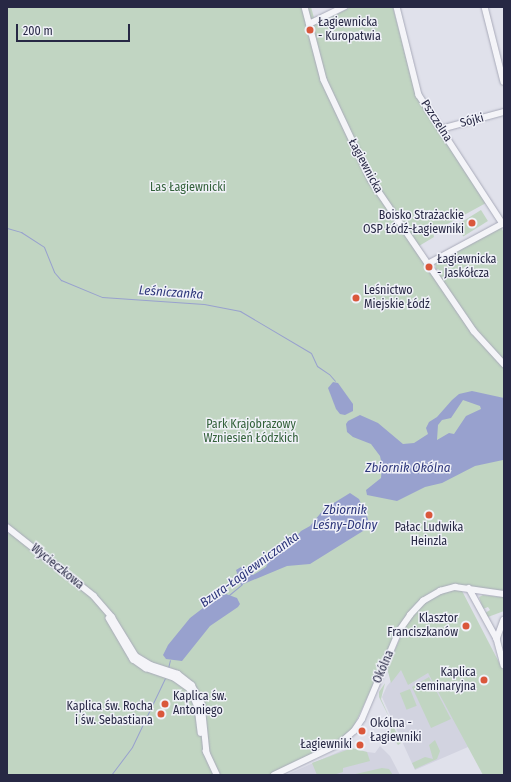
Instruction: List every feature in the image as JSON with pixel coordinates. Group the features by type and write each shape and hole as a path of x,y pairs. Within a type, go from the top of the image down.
{"street":[{"name":"Łagiewnicka","path":"305,7 308,24 325,84 366,171 428,264 478,335 504,364"},
{"path":"308,24 344,7"},
{"name":"Pszczelna","path":"397,7 419,95 503,223"},
{"path":"485,7 504,82"},
{"name":"Sójki","path":"441,130 504,112"},
{"path":"428,264 503,223"},
{"name":"Wycieczkowa","path":"7,527 90,593 106,610 123,646 133,659 146,668 180,680 190,689 198,707 201,737 216,775"},
{"name":"Okólna","path":"274,775 348,737 360,721 397,636 410,614 440,591 455,587 504,594"},
{"path":"469,588 497,639 504,665"},
{"path":"497,639 504,620"}],"shaded area":[{"path":"401,669 428,673 504,775 468,747 415,770 382,697 387,686"},
{"path":"380,746 390,756 400,775 286,775 345,749 375,753"}],"green space":[{"name":"Las Łagiewnicki","path":"7,7 311,7 316,25 351,7 393,7 416,96 486,203 433,232 434,237 419,246 439,276 440,271 438,269 436,270 435,263 501,227 504,233 504,611 488,617 485,613 490,610 488,607 483,609 479,597 483,595 500,597 465,586 460,587 504,672 504,775 483,775 428,673 408,685 401,670 391,683 387,668 404,629 401,624 350,735 269,775 7,775"},
{"name":"Boisko Strażackie OSP Łódź-Łagiewniki","path":"481,210 488,221 463,236 456,225"},
{"path":"429,677 451,719 431,728 412,687"},
{"path":"385,683 381,699 391,721 379,697 379,692"},
{"path":"410,689 417,706 407,710 400,693"},
{"path":"392,723 401,743 398,745 390,734"},
{"path":"435,740 440,751 437,759 415,769 412,763 425,757 433,759 429,745"},
{"path":"352,748 367,752 370,761 343,768 343,772 333,775 317,775 312,763"},
{"path":"382,768 389,769 393,775 351,775"}],"water":[{"path":"333,382 338,383 353,404 353,411 345,415 340,414 336,409 328,388"},
{"name":"Zbiornik Okólna","path":"472,391 504,398 503,460 475,466 442,483 425,487 397,501 367,495 366,490 381,478 382,465 380,456 371,444 353,437 347,432 346,424 348,421 360,415 378,423 403,444 414,443 428,434 426,428 429,422 437,417 459,394","holes":["463,400 480,406 481,409 466,416 454,434 449,433 437,440 438,425 442,420 451,418"]},
{"name":"Zbiornik Leśny-Dolny","path":"350,493 359,499 368,519 367,527 363,531 310,564 287,566 241,585 236,570 241,567 253,575 266,567 275,546 292,541 301,531 310,526 324,509"},
{"path":"226,594 237,598 240,604 238,607 210,626 182,661 166,659 163,655 168,645 190,618 216,598"}],"waterway":[{"name":"Leśniczanka","path":"7,228 21,232 44,247 54,272 61,280 102,297 204,304 240,311 311,353 317,366 329,374 335,381"},
{"name":"Bzura-Łagiewniczanka","path":"229,595 242,584"},
{"name":"Bzura-Łagiewniczanka","path":"168,668 170,660"},
{"name":"Bzura-Łagiewniczanka","path":"111,775 132,747 165,678"}],"place":[{"name":"Łagiewnicka - Kuropatwia","path":"310,30"},
{"name":"Boisko Strażackie OSP Łódź-Łagiewniki","path":"472,223"},
{"name":"Łagiewnicka - Jaskółcza","path":"429,267"},
{"name":"Leśnictwo Miejskie Łódź","path":"356,298"},
{"name":"Pałac Ludwika Heinzla","path":"429,515"},
{"name":"Klasztor Franciszkanów","path":"466,626"},
{"name":"Kaplica seminaryjna","path":"484,680"},
{"name":"Kaplica św. Antoniego","path":"165,704"},
{"name":"Kaplica św. Rocha i św. Sebastiana","path":"161,714"},
{"name":"Okólna - Łagiewniki","path":"362,731"},
{"name":"Łagiewniki","path":"360,745"}],"park label":[{"name":"Park Krajobrazowy Wzniesień Łódzkich","path":"251,432"}]}
